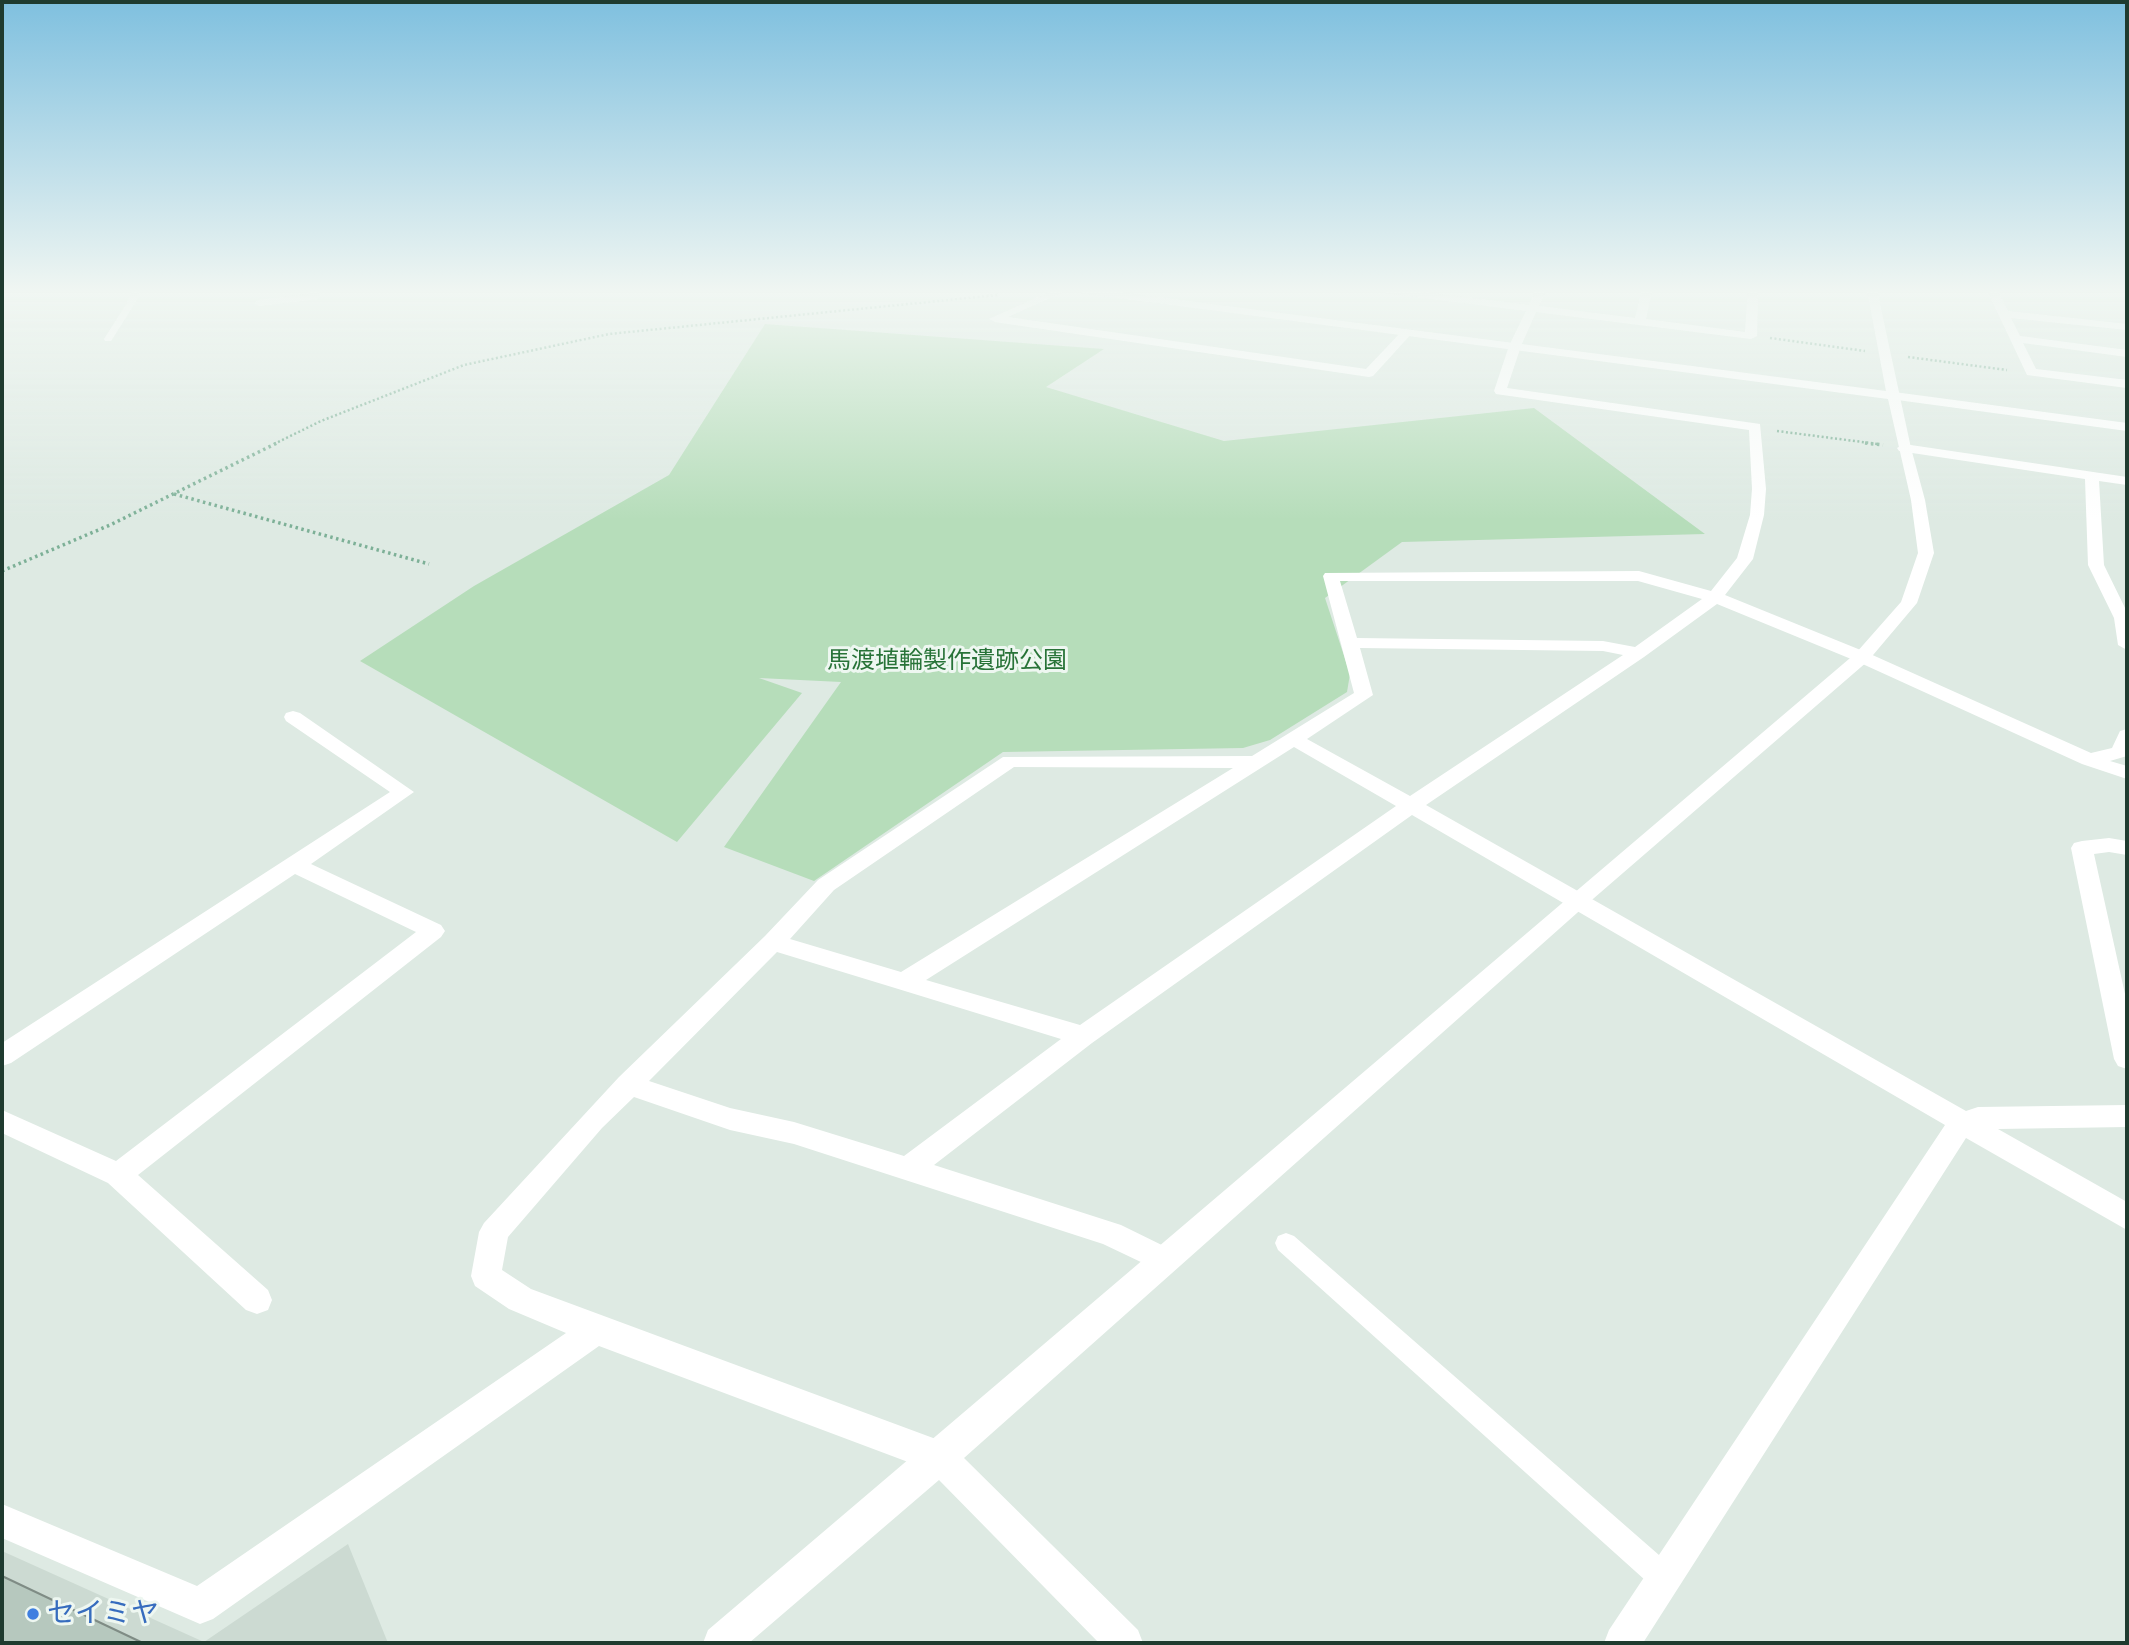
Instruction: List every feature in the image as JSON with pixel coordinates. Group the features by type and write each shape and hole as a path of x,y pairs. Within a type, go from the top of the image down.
{"street":[{"path":"1326,367 1369,373 1375,367"},
{"path":"906,1170 1083,1036 1410,806 1638,653 1715,597 1745,559 1757,515 1759,489 1755,428 1500,391 1508,367"},
{"path":"1669,367 2127,427"},
{"path":"721,1643 940,1457 1578,900 1863,657 1909,603 1926,553 1918,500 1888,367"},
{"path":"2029,367 2031,372 2127,384"},
{"path":"1905,448 2127,481"},
{"path":"2092,476 2096,565 2124,618 2127,645"},
{"path":"904,982 1364,695 1352,643 1331,576 1639,576 1715,597 1863,657 2089,760 2127,773"},
{"path":"1352,643 1603,646 1638,653"},
{"path":"2,1056 404,792 293,717"},
{"path":"2089,760 2120,752 2127,735"},
{"path":"1295,740 2127,1217"},
{"path":"1125,1643 940,1457 596,1330 520,1299 486,1276 494,1232 628,1084 773,942 826,885 1010,761 1256,762"},
{"path":"2127,848 2109,845 2082,848 2127,1059"},
{"path":"118,1175 433,931 293,864"},
{"path":"773,942 1083,1036"},
{"path":"628,1084 730,1119 794,1133 1111,1234 1164,1260"},
{"path":"1622,1643 1961,1123 1978,1118 2127,1116"},
{"path":"2,1121 118,1175 257,1300"},
{"path":"2,1521 200,1606 596,1330"}],"lane":[{"path":"1286,1243 1665,1579"}],"path":[{"path":"2,570 110,525 334,416 442,372 462,367"},
{"path":"1989,367 2031,372"},
{"path":"1755,428 1905,448"},
{"path":"173,494 429,565"}],"shaded area":[{"path":"348,1544 388,1643 2,1643 2,1551 204,1642"}],"green space":[{"name":"馬渡埴輪製作遺跡公園","path":"738,367 1077,367 1046,387 1224,441 1534,408 1705,534 1402,542 1325,598 1350,674 1347,692 1270,740 1243,748 1003,752 814,881 724,847 841,682 759,678 802,693 677,842 360,661 474,586 669,475"}],"building":[{"name":"セイミヤ","path":"2,1576 143,1643 2,1643"}],"place":[{"name":"セイミヤ","path":"33,1614"}]}
